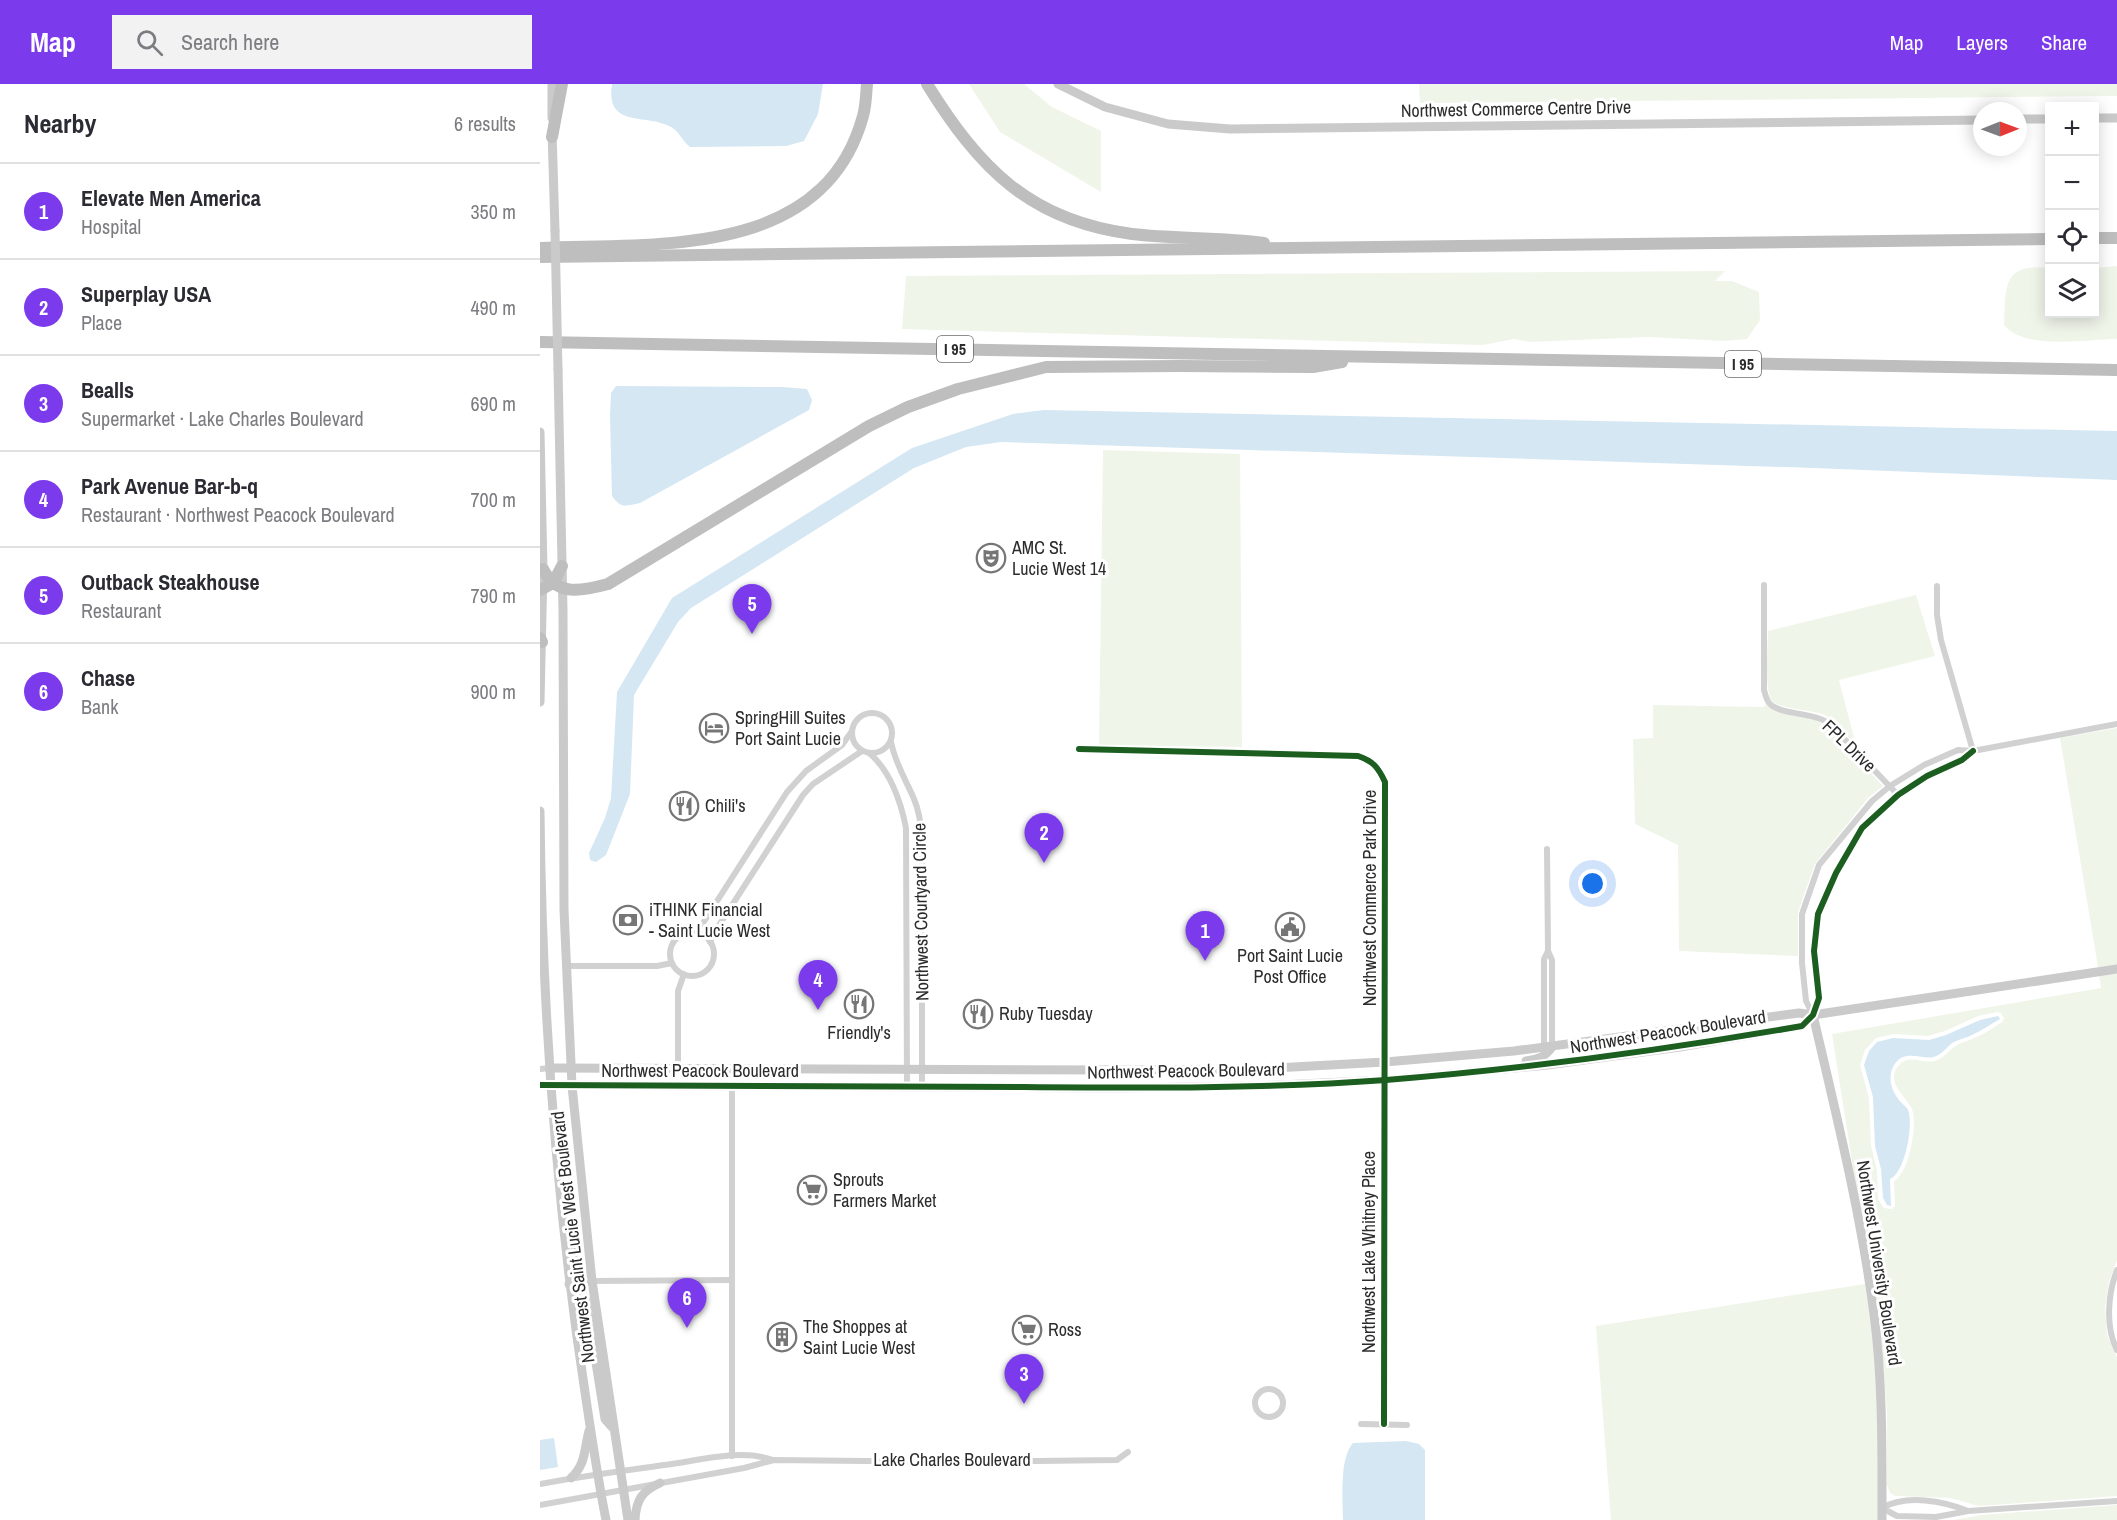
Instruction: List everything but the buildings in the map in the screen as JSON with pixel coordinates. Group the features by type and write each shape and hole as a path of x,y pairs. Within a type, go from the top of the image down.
{"highway":[{"path":"552,137 562,84"},
{"path":"540,248 695,242 761,225 794,210 817,194 837,172 852,146 864,114 867,84"},
{"path":"927,84 957,131 991,170 1010,187 1038,204 1075,221 1106,230 1134,234 1248,240 1304,248"},
{"path":"2099,238 2117,238"},
{"path":"540,257 2045,239"},
{"name":"I 95","path":"540,342 2117,370"},
{"path":"549,588 585,589 608,584 869,426 908,407 958,389 1046,367 1313,367 1370,357"},
{"path":"549,588 562,566"},
{"path":"543,569 549,588"}],"street":[{"path":"552,84 562,566"},
{"name":"Northwest Commerce Centre Drive","path":"1058,84 1105,107 1158,122 1230,129 1973,120"},
{"path":"2099,118 2117,118"},
{"path":"2027,119 2045,119"},
{"path":"540,432 543,569"},
{"name":"FPL Drive","path":"1764,585 1764,690 1769,703 1778,708 1821,718 1830,724 1898,795"},
{"path":"1937,586 1937,615 1941,640 1972,751"},
{"path":"540,702 541,640 549,588"},
{"name":"Northwest Saint Lucie West Boulevard","path":"549,588 572,1086 592,1281 628,1520"},
{"path":"692,932 703,923 787,792 800,778 842,745 852,731 856,720 862,715 874,712 884,716 890,723 893,734 891,742 883,750 866,752 813,784 767,850 710,942"},
{"path":"1813,1015 1806,1000 1802,963 1802,914 1819,865 1872,801 1890,786 1924,765 1958,750 1972,751 2117,724"},
{"path":"852,731 855,744 866,752"},
{"name":"Northwest Courtyard Circle","path":"891,742 894,757 915,801 922,836 922,1087"},
{"name":"Northwest Commerce Park Drive","path":"1079,749 1339,754 1358,756 1372,761 1380,770 1385,782 1386,795 1385,1080"},
{"path":"1813,1015 1819,998 1814,951 1818,914 1836,873 1862,828 1898,795 1972,751"},
{"name":"Northwest Courtyard Circle","path":"866,752 878,760 896,793 906,828 907,1087"},
{"path":"540,811 545,1068 550,1085 570,1284 597,1474 606,1520"},
{"path":"755,842 767,850"},
{"path":"1469,1072 1483,1065 1539,1059 1546,1055 1552,960 1548,951 1547,849"},
{"path":"692,932 704,936 710,942 713,954 708,967 697,975 684,974 672,963 670,954 673,942 685,933 692,932"},
{"path":"567,966 657,966 672,963"},
{"path":"908,967 923,967"},
{"name":"Northwest Peacock Boulevard","path":"545,1068 1257,1069 1385,1062 1548,1047 1797,1013 1813,1015 2117,969"},
{"path":"678,1068 678,991 684,974"},
{"name":"Northwest Peacock Boulevard","path":"550,1085 1225,1086 1385,1080 1547,1065 1713,1041 1802,1026 1813,1015"},
{"name":"Northwest University Boulevard","path":"1813,1015 1848,1167 1874,1316 1882,1410 1882,1520"},
{"name":"Northwest Lake Whitney Place","path":"1384,1424 1385,1080"},
{"path":"540,1085 550,1085"},
{"path":"732,1086 732,1456"},
{"path":"554,1137 562,1152 575,1263 582,1275 592,1281 732,1280"},
{"path":"2117,1270 2110,1304 2112,1335 2117,1350"},
{"path":"570,1284 581,1292 586,1300 605,1419 614,1429"},
{"path":"1268,1389 1278,1392 1284,1403 1280,1412 1269,1418 1259,1413 1255,1404 1258,1395 1268,1389"},
{"path":"1361,1424 1407,1425"},
{"path":"570,1478 579,1470 584,1460 590,1426"},
{"name":"Lake Charles Boulevard","path":"774,1460 969,1462 1117,1460 1128,1452"},
{"path":"540,1484 732,1456 760,1456 774,1460"},
{"path":"540,1505 744,1468 774,1460"},
{"path":"635,1520 641,1495 660,1483"},
{"path":"1882,1508 1897,1516 1944,1516 1968,1511 2117,1501"},
{"path":"1882,1508 1894,1502 1932,1502 1949,1504 1968,1511"}],"shaded area":[{"path":"969,84 1024,84 1052,107 1101,131 1101,192 1000,132"},
{"path":"1419,84 2117,84 2117,96 1420,103"},
{"path":"2117,266 2117,339 2041,341 2014,333 2004,325 2006,289 2009,281 2014,274 2033,267 2045,268 2045,318 2099,318 2099,268"},
{"path":"1725,271 1715,281 1732,281 1759,292 1760,320 1747,339 1724,341 1648,337 1530,342 1514,339 1483,345 902,329 906,276"},
{"path":"1103,450 1240,454 1242,747 1099,745"},
{"path":"1916,595 1935,656 1839,680 1856,745 1827,716 1782,706 1772,701 1767,678 1768,631"},
{"path":"1765,704 1779,712 1812,720 1827,727 1883,786 1868,798 1815,864 1798,912 1798,956 1679,951 1678,845 1635,824 1633,739 1653,738 1653,705 1764,707"},
{"path":"2117,728 2117,965 2098,967 2060,738"},
{"path":"2117,973 2117,1260 2109,1282 2105,1307 2107,1335 2117,1357 2117,1496 1979,1506 1950,1498 1895,1496 1890,1493 1887,1485 1887,1414 1883,1359 1832,1034 2101,988 2099,975","holes":["2001,1013 2004,1018 2002,1022 1981,1035 1957,1045 1938,1060 1931,1062 1908,1060 1895,1070 1897,1088 1912,1109 1914,1125 1908,1159 1904,1169 1894,1181 1895,1206 1892,1209 1884,1208 1878,1199 1877,1170 1871,1146 1869,1098 1860,1065 1865,1050 1876,1038 1894,1034 1928,1036 1978,1016"]},
{"path":"1865,1284 1873,1343 1877,1402 1878,1520 1611,1520 1596,1326"},
{"path":"2117,1505 2117,1520 1954,1520 1981,1515"}],"water":[{"path":"612,84 823,84 818,114 804,141 786,146 690,147 671,127 621,114 615,108 612,98"},
{"path":"616,386 782,387 807,389 812,400 809,410 640,503 624,506 612,496 610,415 611,393"},
{"path":"1044,410 2117,431 2117,480 1001,442 966,447 914,468 691,608 678,622 634,695 630,794 606,855 596,862 590,860 589,853 605,818 611,798 617,692 672,598 912,448 1013,414"},
{"path":"1998,1016 2000,1019 1954,1042 1936,1056 1904,1057 1894,1065 1891,1074 1892,1088 1908,1110 1910,1126 1904,1158 1900,1168 1890,1179 1891,1206 1887,1205 1883,1198 1881,1169 1875,1146 1873,1097 1864,1065 1869,1051 1877,1042 1893,1038 1929,1040 1980,1020"},
{"path":"554,1438 558,1467 540,1470 540,1440"},
{"path":"1406,1441 1419,1444 1425,1450 1425,1520 1343,1520 1344,1469 1353,1443"}],"cycle path":[{"path":"1079,749 1358,756 1374,765 1385,782 1384,1424"},
{"path":"540,1085 1159,1088 1341,1083 1438,1076 1543,1064 1647,1051 1802,1026 1813,1015 1819,998 1814,951 1818,914 1836,873 1862,828 1898,795 1927,776 1962,760 1973,751"}],"place":[{"name":"AMC St. Lucie West 14","path":"991,558"},
{"name":"Outback Steakhouse","path":"752,634"},
{"name":"SpringHill Suites Port Saint Lucie","path":"714,728"},
{"name":"Chili's","path":"684,806"},
{"name":"Superplay USA","path":"1044,863"},
{"name":"iTHINK Financial - Saint Lucie West","path":"628,920"},
{"name":"Port Saint Lucie Post Office","path":"1290,927"},
{"name":"Elevate Men America","path":"1205,961"},
{"name":"Friendly's","path":"859,1004"},
{"name":"Park Avenue Bar-b-q","path":"818,1010"},
{"name":"Ruby Tuesday","path":"978,1014"},
{"name":"Sprouts Farmers Market","path":"812,1190"},
{"name":"Chase","path":"687,1328"},
{"name":"Ross","path":"1027,1330"},
{"name":"The Shoppes at Saint Lucie West","path":"782,1337"},
{"name":"Bealls","path":"1024,1404"}]}
